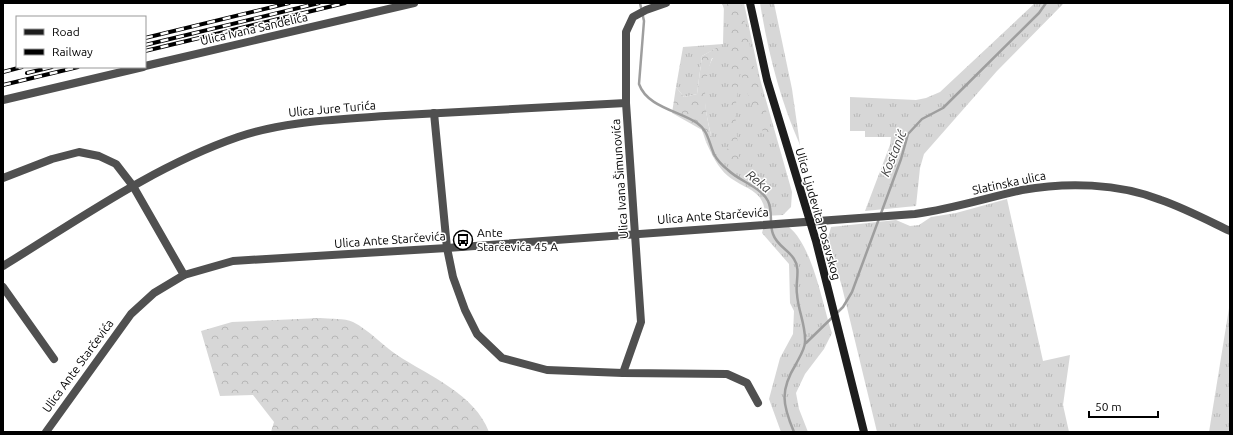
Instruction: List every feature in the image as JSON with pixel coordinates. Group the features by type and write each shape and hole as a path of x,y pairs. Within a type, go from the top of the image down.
{"main road":[{"name":"Ulica Ljudevita Posavskog","path":"750,3 767,80 810,221 864,432"}],"street":[{"name":"Ulica Ivana Sandelića","path":"146,67 414,3"},
{"name":"Ulica Ivana Šimunovića","path":"623,373 641,322 626,103 626,32 633,18 643,12 666,3"},
{"name":"Ulica Ivana Sandelića","path":"3,100 140,68"},
{"name":"Ulica Jure Turića","path":"3,266 133,186 186,158 238,137 295,123 434,113 626,103"},
{"path":"434,113 447,248 453,277 465,310 477,334 502,358 547,370 623,373 728,374 747,383 758,403"},
{"path":"3,178 52,159 79,152 99,156 116,164 133,186 184,275"},
{"name":"Slatinska ulica","path":"810,221 893,216 941,210 1023,190 1055,186 1078,186 1121,189 1144,194 1161,200 1230,231"},
{"name":"Ulica Ante Starčevića","path":"46,432 131,314 154,293 184,275 233,261 447,248 810,221"},
{"path":"3,287 54,358"}],"green space":[{"path":"722,3 741,3 755,72 772,132 770,137 765,136 751,104 740,70 735,112 739,160 734,163 723,154 730,146 732,76 729,41 733,24 727,18"},
{"path":"724,3 744,3 760,79 792,192 791,207 783,215 765,216 762,200 753,191 734,181 724,173 715,160 706,142 711,135 706,111 704,88 709,66 722,45 702,56 697,94 684,97 676,87 683,47 723,44"},
{"path":"760,3 774,3 792,89 800,145 786,111 776,76"},
{"path":"1035,3 1064,3 997,71 924,154 920,168 916,206 865,211 890,145 891,137 865,137 865,131 850,131 850,97 916,100 926,98 940,92"},
{"path":"723,44 715,59 712,58 705,87 707,115 711,135 706,142 702,130 672,113 676,87 684,97 697,94 702,56"},
{"path":"1007,199 1043,361 1070,355 1063,405 1069,432 877,432 842,287 828,238 831,227 896,220 910,226 919,225 931,217 956,213"},
{"path":"789,227 797,236 811,261 832,333 824,349 805,374 796,393 799,409 808,432 781,432 769,399 780,358 793,334 794,311 790,303 789,264 762,233 763,229"},
{"path":"1230,302 1230,432 1209,432"},
{"path":"320,318 346,320 359,325 397,355 450,387 462,396 482,419 489,432 271,432 274,422 253,395 220,396 201,331 232,322"}],"waterway":[{"name":"Reka","path":"640,3 644,21 639,84 643,92 664,108 690,119 701,126 704,129 714,154 720,163 765,196 771,213 771,226 775,238 792,256 796,263 798,300 805,336 805,345 787,382 784,397 787,413 794,432"},
{"name":"Kostanić","path":"806,343 843,307 852,292 901,159 908,134 922,119 943,108 1039,13 1046,3"}],"railway":[{"path":"146,38 289,3"},
{"path":"146,45 319,3"},
{"path":"146,51 345,3"},
{"path":"3,72 18,68"},
{"path":"27,73 48,68"},
{"path":"3,85 74,68"}],"place":[{"name":"Ante Starčevića 45 A","path":"463,240"}]}
